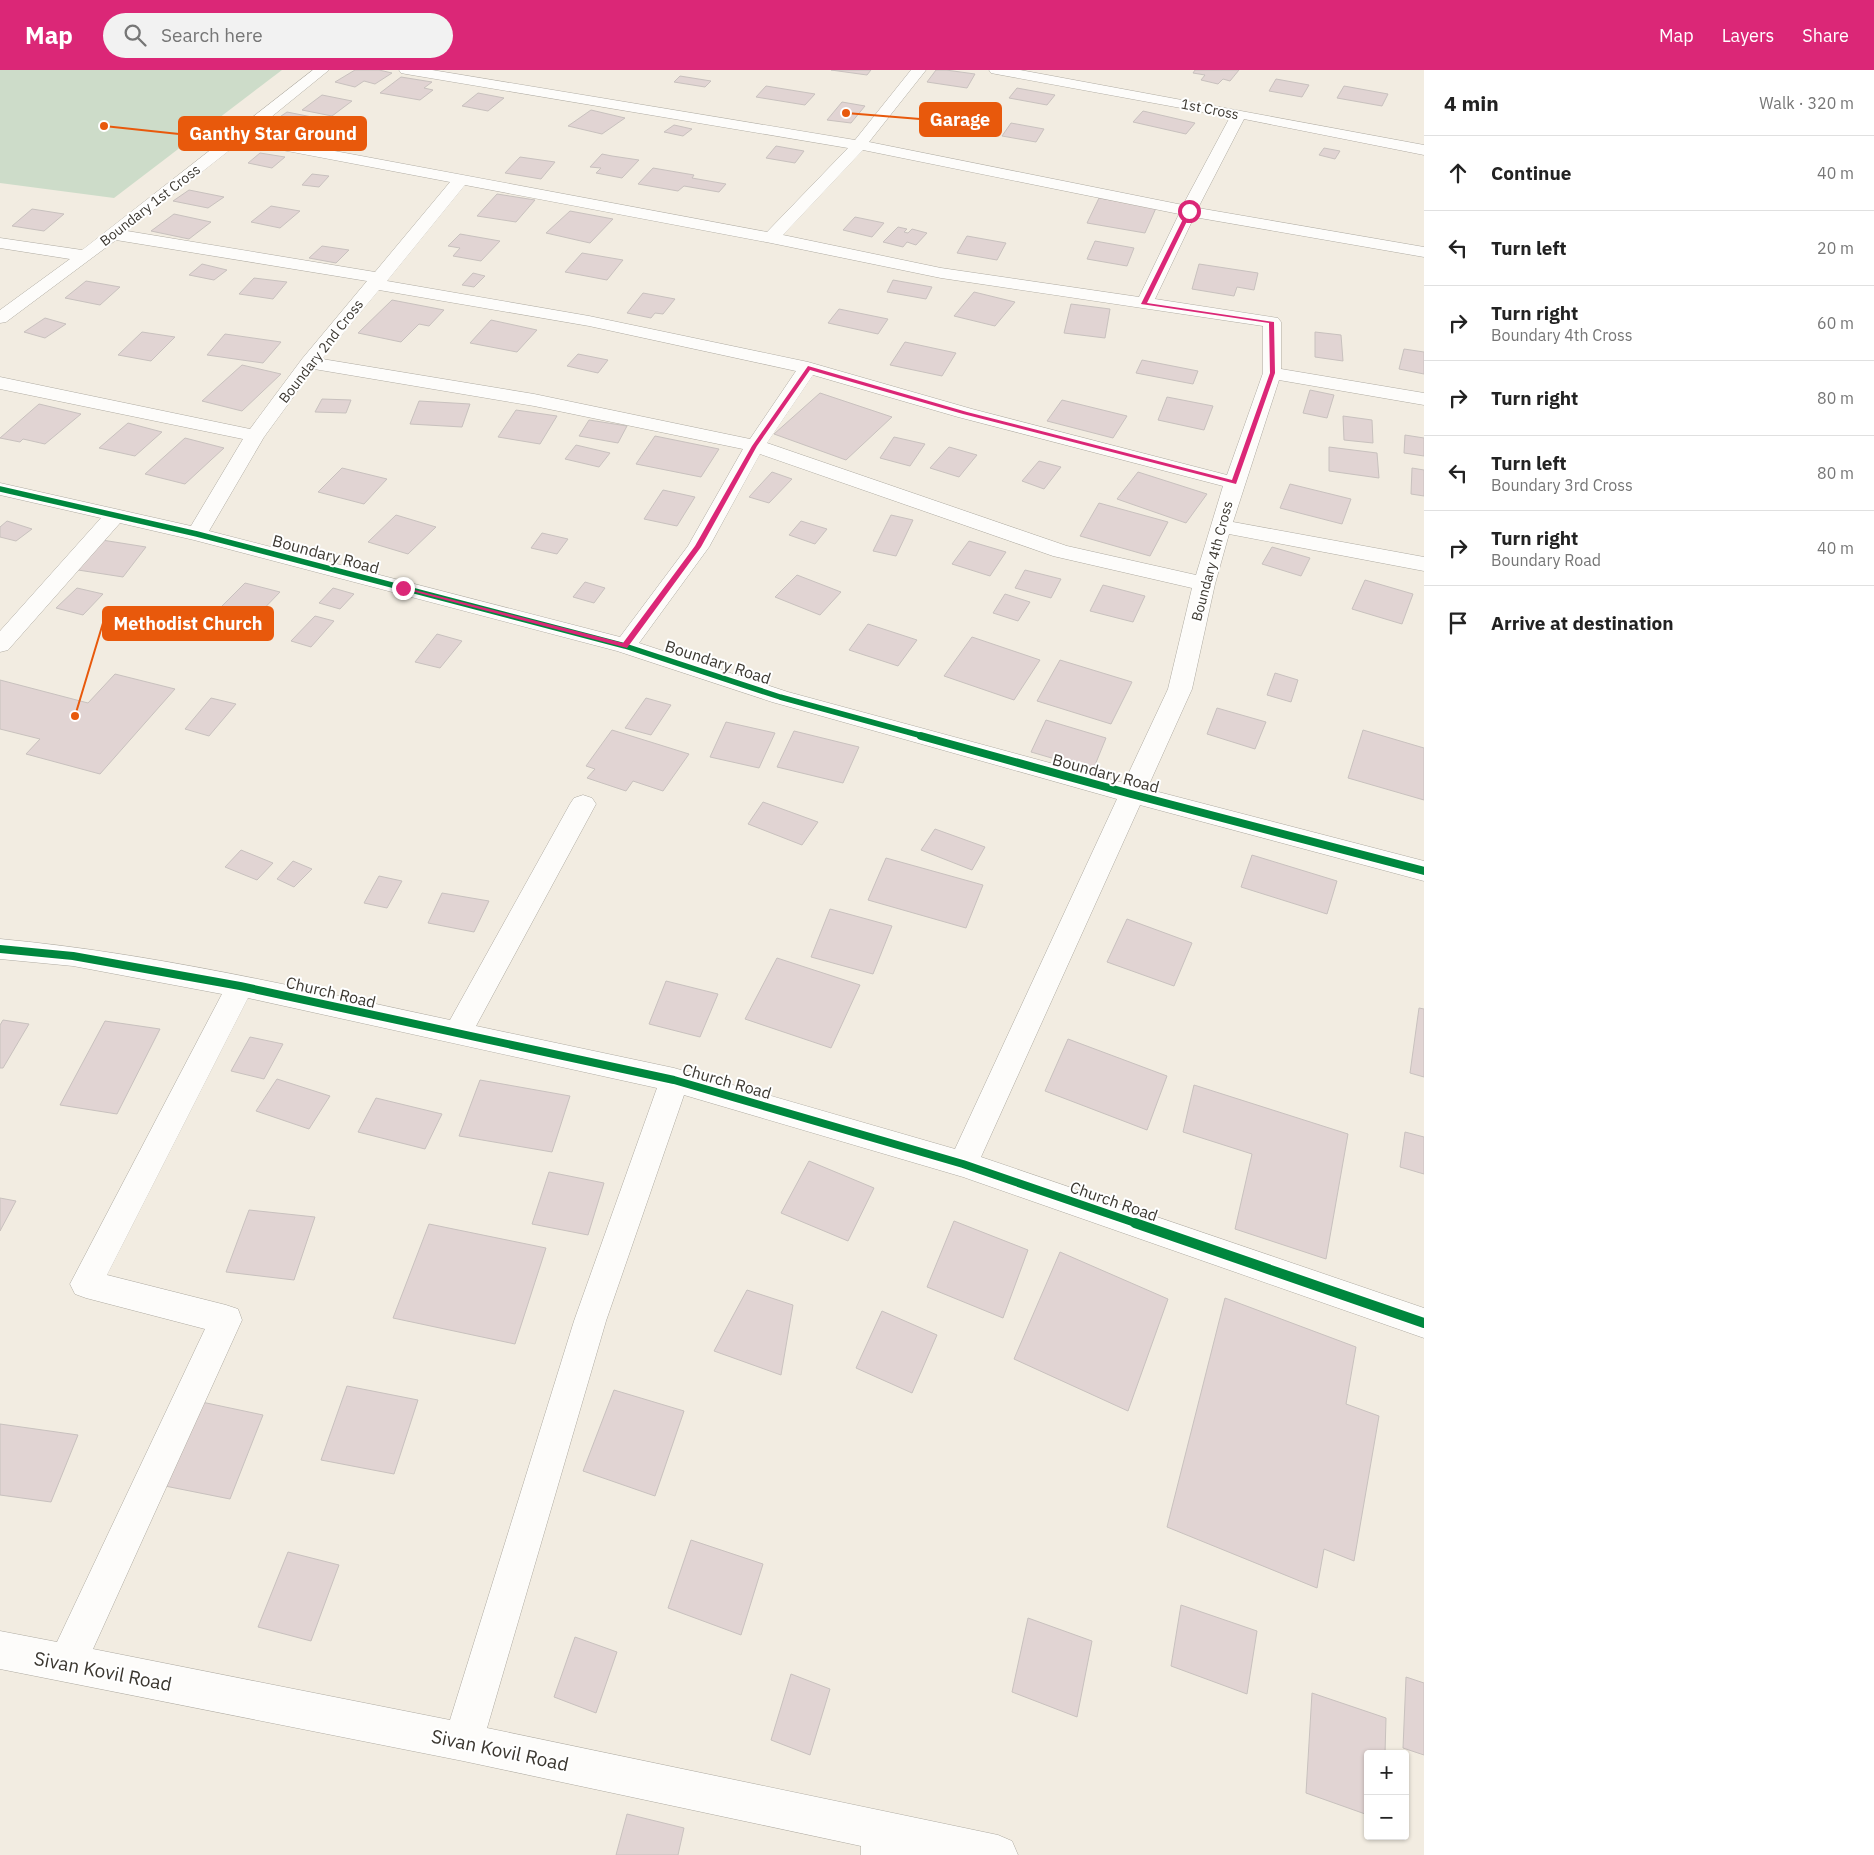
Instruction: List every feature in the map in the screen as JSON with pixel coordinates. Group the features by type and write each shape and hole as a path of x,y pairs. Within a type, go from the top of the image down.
{"street":[{"name":"Boundary 1st Cross","path":"0,318 85,256 322,70"},
{"path":"406,70 859,145 1189,211 1424,252"},
{"path":"771,238 859,145 918,70"},
{"name":"1st Cross","path":"996,70 1424,150"},
{"path":"236,137 771,238 941,273 1144,304 1200,187 1239,114"},
{"name":"Boundary 2nd Cross","path":"197,534 255,436 309,363 461,179"},
{"path":"113,234 589,321 808,368 965,413 1234,483"},
{"path":"0,243 85,256"},
{"name":"Boundary 4th Cross","path":"963,1164 1180,689 1204,584 1234,483 1272,373 1272,322 1144,304"},
{"path":"309,363 534,400 754,446 1061,551 1204,584"},
{"path":"625,646 698,547 754,446 808,368"},
{"path":"1272,373 1424,399"},
{"path":"0,383 255,436"},
{"name":"Boundary Road","path":"0,490 197,534 625,646 780,697 1131,794 1424,871"},
{"path":"0,645 116,516"},
{"path":"1221,526 1424,564"},
{"path":"457,1034 583,804"},
{"name":"Church Road","path":"0,948 73,956 240,986 674,1080 963,1164 1424,1323"},
{"path":"67,1663 226,1320 86,1284 240,986"},
{"path":"463,1742 590,1321 674,1080"},
{"name":"Sivan Kovil Road","path":"3,1657 67,1663 463,1742 882,1842 998,1855"}],"green space":[{"path":"0,70 282,70 114,198 0,183"}],"building":[{"path":"355,70 379,70 392,73 375,84 364,81 355,87 335,82"},
{"path":"831,70 871,70 867,75"},
{"path":"936,70 975,74 967,88 927,82"},
{"path":"1195,70 1239,70 1230,81 1223,79 1218,84 1201,80 1205,75 1193,73"},
{"path":"680,76 711,81 705,87 674,82"},
{"path":"401,77 432,82 424,88 433,90 420,100 380,93"},
{"path":"1276,79 1309,85 1302,97 1269,91"},
{"path":"766,86 815,94 805,105 756,97"},
{"path":"1344,86 1388,94 1382,106 1337,98"},
{"path":"1017,88 1055,95 1047,105 1009,98"},
{"path":"478,93 504,98 488,111 462,106"},
{"path":"322,95 352,101 332,116 302,110"},
{"path":"842,102 865,106 851,123 827,120"},
{"path":"591,110 625,118 602,134 568,126"},
{"path":"1143,111 1195,123 1186,134 1133,122"},
{"path":"287,112 317,118 298,131 268,125"},
{"path":"1011,123 1044,129 1036,142 1002,136"},
{"path":"674,125 692,129 683,136 664,132"},
{"path":"776,146 804,151 795,163 766,158"},
{"path":"1324,148 1340,151 1335,159 1319,155"},
{"path":"260,153 285,157 272,168 248,163"},
{"path":"602,154 639,160 622,178 596,173 601,168 590,167"},
{"path":"520,157 555,162 541,179 505,173"},
{"path":"653,168 694,175 692,178 726,184 719,192 684,186 678,191 638,184"},
{"path":"312,174 329,176 319,187 302,185"},
{"path":"189,190 224,197 208,208 173,201"},
{"path":"497,194 535,200 516,222 477,216"},
{"path":"1099,198 1156,208 1145,233 1087,223"},
{"path":"271,206 300,211 280,228 251,222"},
{"path":"32,209 64,214 44,231 12,226"},
{"path":"570,211 613,219 590,243 546,233"},
{"path":"174,214 211,222 189,239 151,231"},
{"path":"855,217 884,223 872,237 843,230"},
{"path":"898,227 907,229 904,232 908,233 912,229 927,233 916,245 907,242 903,247 883,242"},
{"path":"460,234 500,241 481,261 453,256 460,248 448,246"},
{"path":"967,236 1006,243 997,260 957,253"},
{"path":"1095,241 1134,248 1127,266 1087,259"},
{"path":"322,246 349,250 336,263 309,258"},
{"path":"582,253 623,260 607,280 565,272"},
{"path":"202,264 227,270 214,280 189,275"},
{"path":"1199,264 1258,273 1254,290 1237,287 1234,296 1192,289"},
{"path":"473,273 485,276 474,287 462,285"},
{"path":"254,278 287,282 273,299 239,294"},
{"path":"893,280 932,287 926,299 887,292"},
{"path":"86,281 120,287 100,305 65,298"},
{"path":"974,292 1015,302 995,326 954,316"},
{"path":"643,293 675,299 663,314 655,313 651,318 627,313"},
{"path":"392,300 444,310 429,326 419,324 401,342 358,333"},
{"path":"1071,304 1110,309 1105,338 1064,333"},
{"path":"839,309 888,319 878,334 828,323"},
{"path":"45,318 66,324 45,338 24,332"},
{"path":"491,320 537,330 517,352 470,343"},
{"path":"142,332 175,337 151,361 118,355"},
{"path":"1315,332 1341,335 1343,361 1315,357"},
{"path":"225,334 281,342 263,363 207,355"},
{"path":"905,342 956,353 942,376 890,365"},
{"path":"1404,349 1424,352 1424,374 1399,369"},
{"path":"578,354 608,360 598,373 567,366"},
{"path":"1142,360 1198,371 1193,384 1136,373"},
{"path":"242,365 281,374 242,411 202,401"},
{"path":"1310,390 1334,395 1327,418 1303,413"},
{"path":"820,393 892,417 846,460 774,434"},
{"path":"1167,397 1213,406 1204,430 1158,420"},
{"path":"322,399 351,400 346,413 315,412"},
{"path":"1062,400 1127,416 1113,438 1047,421"},
{"path":"419,401 470,404 462,427 410,424"},
{"path":"39,404 81,414 45,444 23,439 20,442 0,438"},
{"path":"516,410 557,416 540,444 498,437"},
{"path":"1343,416 1372,420 1373,443 1344,440"},
{"path":"589,420 627,426 618,443 579,436"},
{"path":"128,423 162,432 135,456 99,448"},
{"path":"1405,435 1424,438 1424,456 1404,453"},
{"path":"655,436 719,449 701,477 636,464"},
{"path":"894,437 925,444 910,466 880,458"},
{"path":"185,438 224,448 185,484 145,474"},
{"path":"576,445 610,453 599,467 565,459"},
{"path":"949,447 977,455 959,477 930,468"},
{"path":"1329,447 1377,453 1379,478 1329,471"},
{"path":"1039,461 1061,467 1044,489 1022,481"},
{"path":"342,468 387,479 364,504 318,492"},
{"path":"1412,468 1424,470 1424,496 1411,494"},
{"path":"772,472 792,479 769,503 749,497"},
{"path":"1138,472 1207,494 1186,523 1117,499"},
{"path":"1290,484 1351,499 1342,524 1280,508"},
{"path":"663,490 695,497 677,526 644,519"},
{"path":"1099,503 1168,522 1150,556 1080,536"},
{"path":"396,515 436,527 408,554 368,542"},
{"path":"891,515 913,520 896,556 873,551"},
{"path":"7,521 32,529 16,541 0,537 0,527"},
{"path":"801,521 827,529 815,544 789,535"},
{"path":"542,533 568,539 557,554 531,548"},
{"path":"102,540 146,547 123,577 78,570"},
{"path":"969,541 1006,552 990,576 952,564"},
{"path":"1272,547 1310,558 1301,576 1262,564"},
{"path":"1025,570 1061,579 1051,598 1015,588"},
{"path":"797,575 841,592 820,615 775,597"},
{"path":"1365,580 1413,594 1402,624 1352,609"},
{"path":"585,582 605,588 594,603 573,597"},
{"path":"245,583 280,592 253,620 217,611"},
{"path":"1103,585 1145,596 1133,622 1090,611"},
{"path":"77,588 103,594 83,615 56,608"},
{"path":"333,588 354,594 340,609 319,603"},
{"path":"1005,594 1030,602 1018,621 993,613"},
{"path":"315,616 334,621 311,647 291,641"},
{"path":"868,624 917,640 898,666 849,650"},
{"path":"437,634 462,641 440,668 415,662"},
{"path":"972,637 1040,660 1014,700 944,676"},
{"path":"1060,660 1132,682 1111,724 1037,701"},
{"path":"1275,673 1298,680 1291,702 1267,695"},
{"path":"115,674 175,689 100,774 26,754 40,739 0,729 0,680 88,703"},
{"path":"211,698 236,704 209,736 185,729"},
{"path":"646,698 671,705 651,735 625,728"},
{"path":"1217,708 1266,722 1255,749 1207,734"},
{"path":"1046,720 1106,738 1093,770 1031,752"},
{"path":"726,722 775,733 759,768 710,757"},
{"path":"612,730 689,754 663,791 633,781 626,791 587,778 595,769 586,766"},
{"path":"1363,730 1424,748 1424,800 1348,778"},
{"path":"794,731 859,747 843,783 777,767"},
{"path":"763,802 818,822 802,845 748,824"},
{"path":"935,829 985,847 972,870 921,850"},
{"path":"241,850 273,863 257,880 225,867"},
{"path":"1252,855 1337,881 1327,914 1241,887"},
{"path":"886,858 983,885 966,928 868,900"},
{"path":"293,861 312,869 294,887 277,879"},
{"path":"379,876 402,881 387,908 364,903"},
{"path":"442,893 489,901 474,932 428,923"},
{"path":"830,909 892,926 873,974 811,957"},
{"path":"1127,919 1192,943 1174,986 1107,962"},
{"path":"777,958 860,985 831,1048 745,1019"},
{"path":"666,981 718,994 700,1037 649,1024"},
{"path":"1419,1008 1424,1009 1424,1077 1410,1073"},
{"path":"3,1020 29,1024 3,1068 0,1068 0,1025"},
{"path":"105,1021 160,1029 117,1114 60,1105"},
{"path":"250,1037 283,1044 264,1079 231,1071"},
{"path":"1068,1039 1167,1076 1147,1130 1045,1091"},
{"path":"277,1079 330,1096 309,1129 256,1111"},
{"path":"480,1080 570,1096 552,1152 459,1136"},
{"path":"1194,1085 1348,1134 1326,1259 1235,1229 1252,1154 1183,1132"},
{"path":"376,1098 442,1114 425,1149 358,1132"},
{"path":"1405,1132 1424,1137 1424,1174 1400,1167"},
{"path":"809,1161 874,1188 848,1241 781,1213"},
{"path":"549,1172 604,1183 588,1235 532,1224"},
{"path":"0,1198 16,1201 0,1231"},
{"path":"249,1210 315,1217 294,1280 226,1272"},
{"path":"954,1221 1028,1250 1003,1318 927,1287"},
{"path":"429,1224 546,1248 515,1344 393,1318"},
{"path":"1060,1252 1168,1299 1128,1411 1014,1359"},
{"path":"747,1290 793,1305 781,1375 714,1351"},
{"path":"1225,1298 1356,1347 1346,1404 1379,1416 1354,1561 1324,1549 1317,1588 1167,1527"},
{"path":"882,1311 937,1335 912,1393 856,1368"},
{"path":"347,1386 418,1400 394,1474 321,1460"},
{"path":"614,1390 684,1411 655,1496 583,1471"},
{"path":"197,1401 263,1415 230,1499 160,1485"},
{"path":"0,1424 78,1435 51,1502 0,1495"},
{"path":"691,1540 763,1564 741,1635 668,1608"},
{"path":"288,1552 339,1565 311,1641 258,1627"},
{"path":"1181,1605 1257,1631 1247,1694 1171,1666"},
{"path":"1028,1618 1092,1641 1077,1717 1012,1692"},
{"path":"575,1637 617,1652 596,1713 554,1697"},
{"path":"791,1674 830,1689 810,1755 771,1740"},
{"path":"1406,1677 1424,1683 1424,1755 1403,1748"},
{"path":"1312,1693 1386,1718 1385,1750 1364,1750 1364,1814 1306,1793"},
{"path":"627,1814 684,1828 678,1855 616,1855"}],"cycle path":[{"path":"0,489 197,534 625,646 780,697 1131,794 1424,871"},
{"path":"0,949 73,956 240,986 674,1080 963,1164 1424,1323"}],"place":[{"name":"Garage","path":"846,113"},
{"name":"Ganthy Star Ground","path":"104,126"},
{"name":"Methodist Church","path":"75,716"}],"route":[{"path":"403,588 625,646 698,547 754,446 808,368 965,413 1234,483 1272,373 1272,322 1144,304 1189,211"}]}
